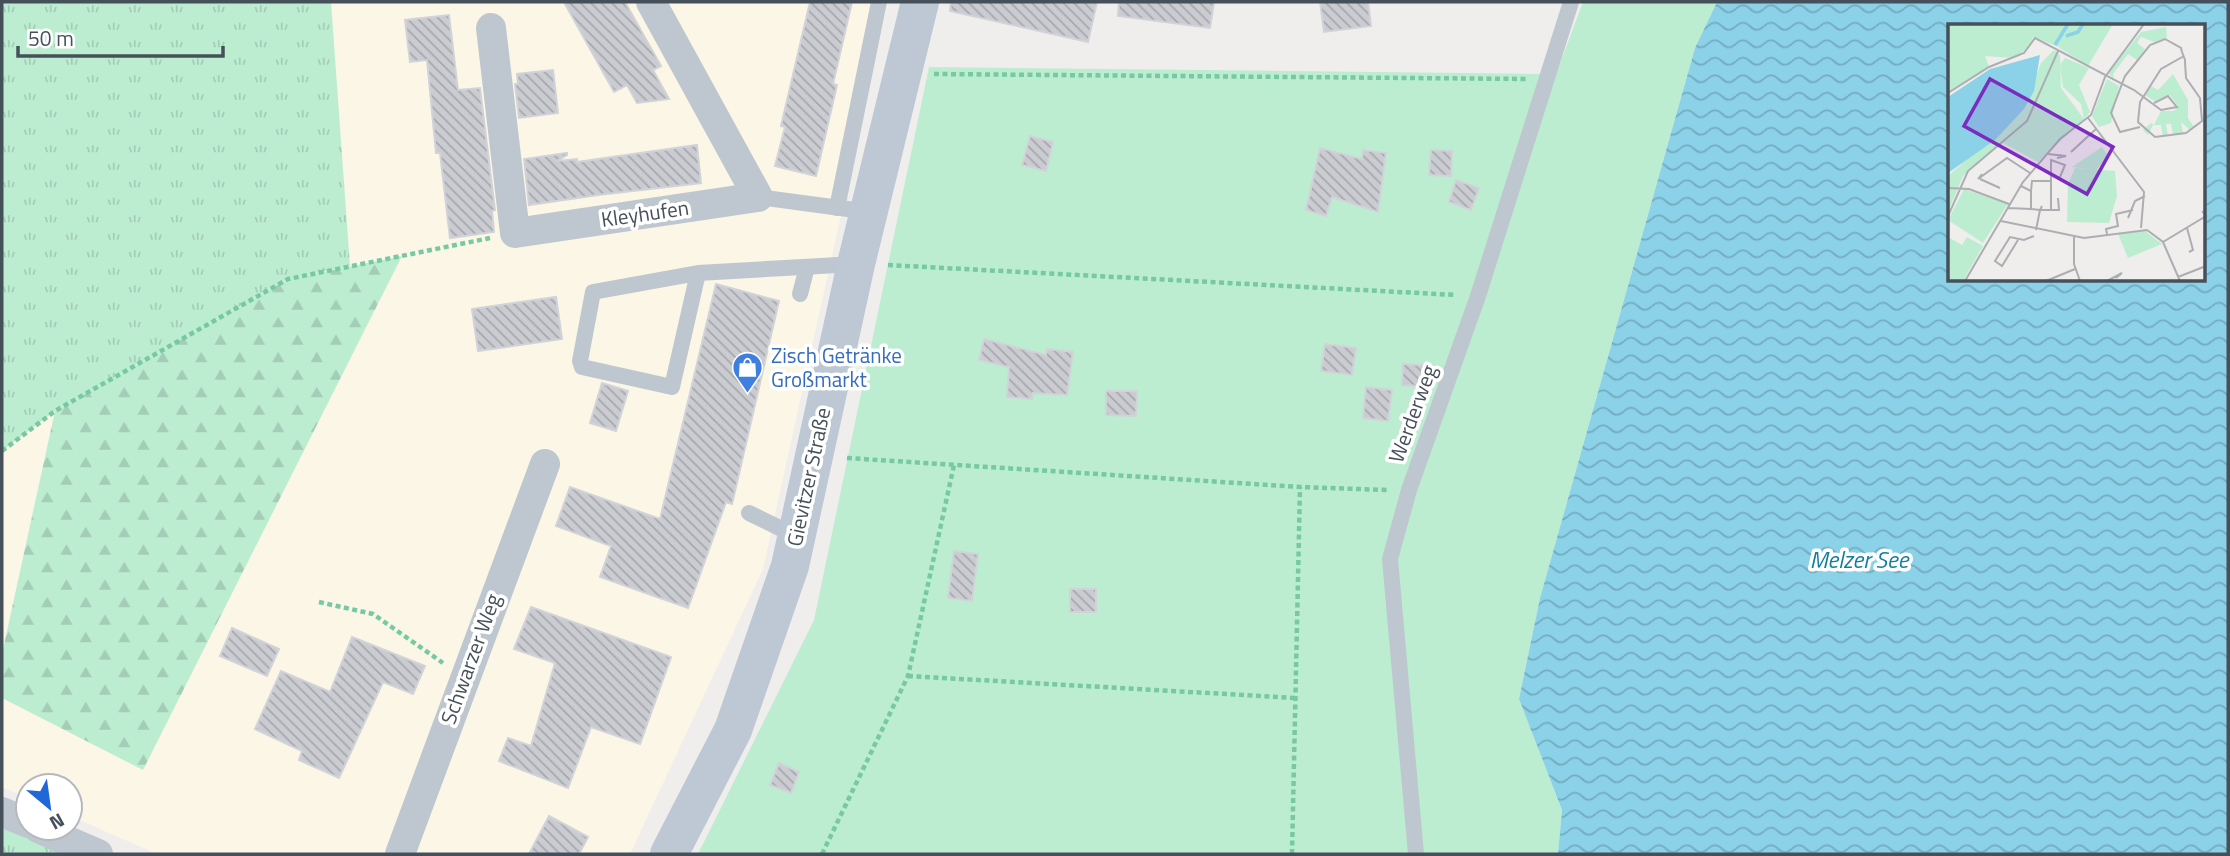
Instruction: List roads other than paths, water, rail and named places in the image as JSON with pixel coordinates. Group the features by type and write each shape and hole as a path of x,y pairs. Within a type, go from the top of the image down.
{"main road":[{"name":"Gievitzer Straße","path":"669,854 733,730 782,590 856,264 853,210 904,74 920,2"}],"street":[{"path":"651,2 758,197"},
{"name":"Kleyhufen","path":"491,28 515,233 758,197"},
{"name":"Schwarzer Weg","path":"400,854 545,464"},
{"path":"70,842 98,854"}],"lane":[{"path":"758,197 853,210 880,2"},
{"name":"Werderweg","path":"1416,854 1390,559 1409,490 1478,296 1571,2"},
{"path":"698,273 672,387 582,367 580,361 593,292 698,273 856,264"},
{"path":"800,294 807,267"},
{"path":"749,513 796,536"}],"water":[{"name":"Melzer See","path":"1717,2 2228,2 2228,854 1558,854 1562,810 1519,699 1540,598 1695,48"}],"place":[{"name":"Zisch Getränke Großmarkt","path":"748,395"}]}
